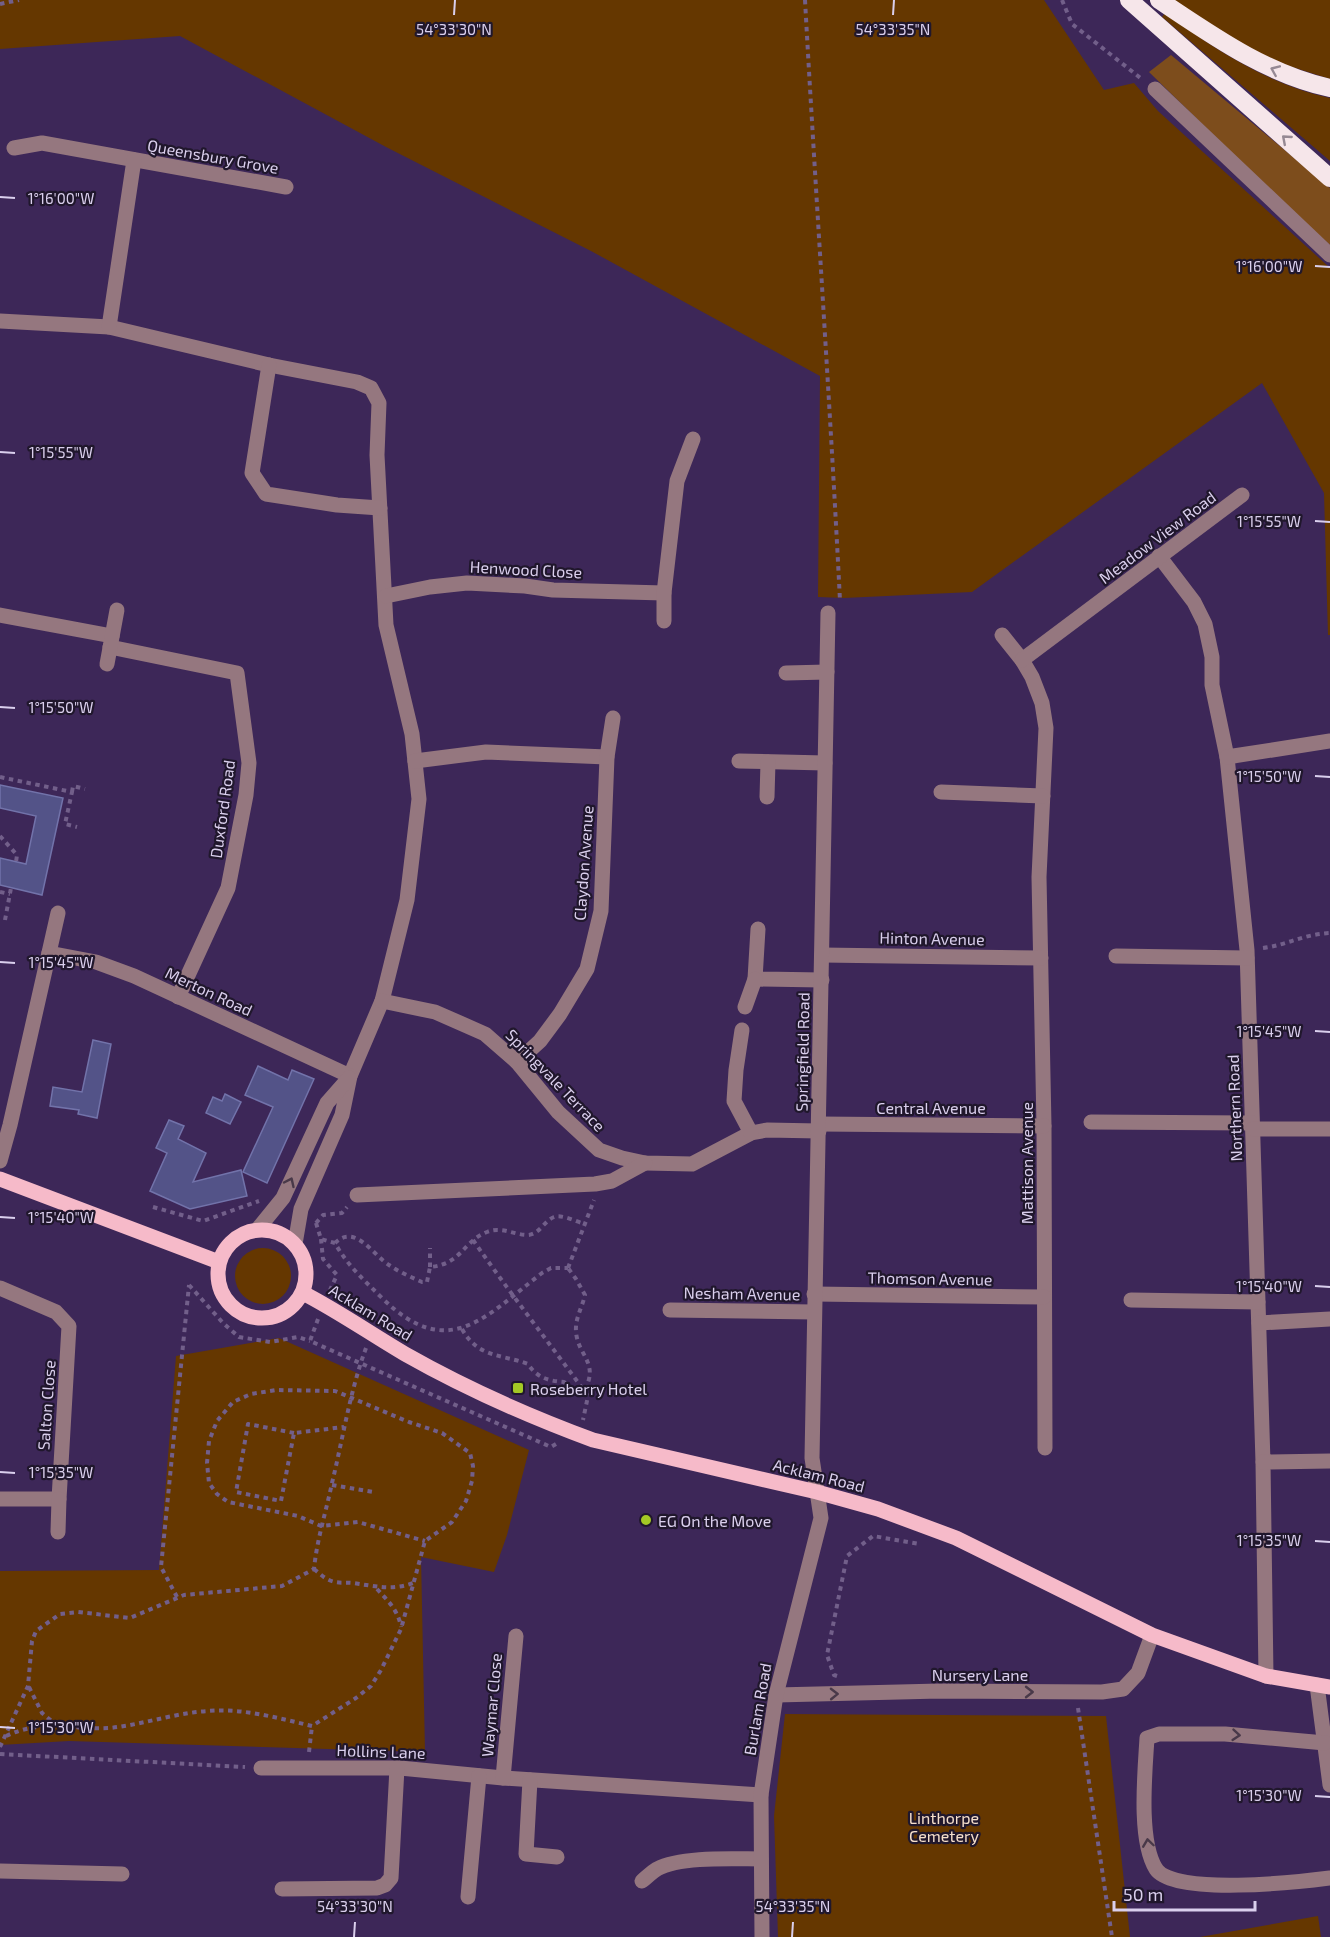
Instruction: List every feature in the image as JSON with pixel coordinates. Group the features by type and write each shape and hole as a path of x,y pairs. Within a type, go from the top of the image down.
{"highway":[{"path":"1129,0 1330,178"},
{"path":"1159,0 1245,56 1298,79 1330,88"}],"main road":[{"path":"0,1179 219,1262 224,1250 244,1233 257,1230 278,1233 295,1244"},
{"name":"Acklam Road","path":"219,1262 217,1276 220,1291 228,1304 246,1316 268,1319 282,1314 294,1305 303,1293 306,1267 295,1244"},
{"name":"Acklam Road","path":"303,1293 406,1354 509,1407 580,1435 878,1509 946,1534 1152,1635 1266,1676 1324,1686"}],"street":[{"path":"1155,89 1330,255"},
{"name":"Queensbury Grove","path":"14,148 42,143 286,187"},
{"name":"Queensbury Grove","path":"109,327 134,160"},
{"path":"0,321 109,327 269,365 357,382 371,388 379,403 377,455 386,625 412,734 419,799 407,900 382,1001 350,1076 342,1115 302,1209 295,1244"},
{"path":"269,365 252,473 266,494 337,505 380,508"},
{"path":"664,621 664,593 677,482 693,439"},
{"name":"Meadow View Road","path":"1022,660 1242,495"},
{"name":"Northern Road","path":"1159,556 1194,602 1205,624 1212,657 1212,685 1227,757 1247,954 1263,1462 1266,1676"},
{"name":"Henwood Close","path":"386,596 430,587 467,583 553,590 664,593"},
{"path":"107,664 117,610"},
{"name":"Springfield Road","path":"817,1492 812,1458 814,1294 828,613"},
{"path":"0,615 111,642"},
{"name":"Mattison Avenue","path":"1002,635 1032,677 1042,702 1046,728 1039,877 1044,1126 1045,1448"},
{"name":"Duxford Road","path":"111,642 237,673 249,763 244,805 228,888 178,997"},
{"path":"786,673 827,672"},
{"name":"Claydon Avenue","path":"517,1062 540,1041 560,1014 587,969 601,910 607,757 613,718"},
{"path":"1227,757 1330,741"},
{"path":"415,760 486,752 607,757"},
{"path":"739,761 825,763"},
{"path":"766,797 768,762"},
{"path":"941,792 1043,796"},
{"path":"0,1161 58,914"},
{"path":"745,1007 755,979 758,929"},
{"name":"Merton Road","path":"49,953 96,963 134,976 350,1076"},
{"path":"1116,956 1247,954"},
{"name":"Hinton Avenue","path":"822,955 1041,958"},
{"path":"755,979 822,980"},
{"name":"Springvale Terrace","path":"382,1001 435,1012 485,1034 517,1062 558,1112 599,1150 645,1163 692,1164 745,1137"},
{"path":"742,1030 734,1101 745,1137"},
{"path":"257,1230 284,1198 327,1103 350,1076"},
{"path":"1091,1122 1330,1129"},
{"name":"Central Avenue","path":"745,1137 767,1130 819,1128 1044,1126"},
{"path":"357,1195 595,1184 612,1181 645,1163"},
{"name":"Salton Close","path":"0,1288 56,1312 69,1326 58,1532"},
{"name":"Thomson Avenue","path":"814,1294 1044,1298"},
{"path":"1131,1300 1258,1302"},
{"name":"Nesham Avenue","path":"670,1310 814,1312"},
{"path":"1259,1323 1330,1320"},
{"path":"1263,1462 1330,1461"},
{"name":"Burlam Road","path":"762,1937 761,1795 776,1695 821,1518 817,1492"},
{"path":"0,1499 58,1499"},
{"name":"Nursery Lane","path":"776,1695 940,1691 1102,1692 1123,1689 1138,1673 1152,1635"},
{"name":"Waymar Close","path":"502,1778 516,1636"},
{"path":"1324,1686 1330,1785"},
{"path":"1327,1751 1225,1734 1159,1734 1147,1738 1144,1777 1149,1855 1158,1871 1180,1882 1206,1884 1255,1885 1330,1878"},
{"name":"Hollins Lane","path":"261,1768 397,1768 502,1778 761,1795"},
{"path":"282,1889 377,1888 391,1878 397,1768"},
{"path":"468,1898 479,1776"},
{"path":"530,1780 526,1854 557,1857"},
{"path":"642,1881 658,1869 685,1862 712,1859 761,1859"},
{"path":"0,1871 122,1874"}],"path":[{"path":"0,4 19,0"},
{"path":"805,0 840,603 828,613"},
{"path":"1062,0 1072,24 1155,89"},
{"path":"0,777 72,792"},
{"path":"77,826 65,824 73,786 85,789"},
{"path":"0,836 17,855 16,862"},
{"path":"5,920 11,888"},
{"path":"0,892 10,894"},
{"path":"1247,954 1281,945 1292,939 1330,933"},
{"path":"568,1268 594,1204 595,1184"},
{"path":"316,1223 323,1215 342,1214 357,1195"},
{"path":"153,1207 203,1221 264,1200 275,1208"},
{"path":"429,1267 453,1261 473,1240 488,1231 498,1230 528,1235 536,1232 554,1217 585,1224"},
{"path":"300,1219 316,1223"},
{"path":"316,1223 321,1239 335,1243 345,1261 399,1315 420,1327 439,1330 462,1329 479,1321 551,1268 568,1268"},
{"path":"335,1243 341,1237 347,1236 362,1240 376,1257 422,1282 428,1282 430,1248"},
{"path":"473,1240 512,1296 588,1396 580,1435"},
{"path":"568,1268 585,1295 578,1310 576,1333 589,1362 590,1380 584,1391"},
{"path":"177,1597 161,1568 189,1285 239,1337 270,1342 298,1337 310,1341"},
{"path":"462,1329 467,1339 482,1352 528,1364 534,1373 550,1381 564,1382 571,1389 584,1391"},
{"path":"0,1747 28,1686 32,1641 36,1631 60,1614 78,1612 130,1618 184,1595 282,1586 314,1569 321,1526 351,1398 371,1333"},
{"path":"6,1736 21,1729 56,1725 124,1727 209,1711 246,1711 312,1726 371,1686 401,1629 425,1541 452,1522 466,1501 472,1481 473,1466 470,1453 442,1433 335,1391 276,1390 251,1394 233,1402 217,1421 209,1442 207,1463 209,1483 217,1494 228,1502 298,1516 321,1526 358,1522 425,1541"},
{"path":"294,1433 281,1501 236,1492 249,1424 294,1433 344,1427"},
{"path":"332,1485 373,1492"},
{"path":"842,1679 834,1675 827,1655 848,1556 873,1536 923,1544 946,1534"},
{"path":"314,1569 329,1580 338,1583 376,1588 401,1588 414,1582"},
{"path":"376,1588 391,1604 399,1617 401,1629"},
{"path":"28,1686 42,1713 56,1725"},
{"path":"1076,1692 1085,1766 1112,1937"},
{"path":"307,1768 312,1726"},
{"path":"0,1754 261,1768"}],"green space":[{"path":"0,0 1044,0 1104,90 1134,83 1158,111 1330,268 1330,635 1328,635 1324,493 1262,383 972,592 844,598 818,597 820,376 591,251 386,147 180,36 0,49"},
{"path":"1174,0 1330,0 1330,79 1267,59 1230,39"},
{"path":"1165,13 1223,53 1263,75 1306,92 1330,98 1330,161 1162,17"},
{"path":"263,1248 274,1250 283,1256 289,1265 291,1276 289,1287 283,1296 274,1302 263,1304 252,1302 243,1296 237,1287 235,1276 237,1265 243,1256 252,1250"},
{"path":"279,1338 529,1450 507,1535 494,1572 421,1557 425,1752 69,1741 0,1745 0,1571 159,1570 176,1356"},
{"name":"Linthorpe Cemetery","path":"785,1714 1106,1716 1130,1937 778,1937 774,1816"},
{"path":"1318,1916 1321,1937 1200,1937"}],"shaded area":[{"path":"1171,55 1330,188 1330,245 1284,204 1149,72"}],"building":[{"path":"0,785 63,798 42,895 0,885 0,858 26,864 36,816 0,808"},
{"path":"93,1040 111,1044 97,1118 78,1114 79,1110 50,1106 53,1087 82,1092"},
{"path":"258,1066 288,1080 292,1070 314,1079 267,1183 243,1172 273,1107 245,1095"},
{"path":"225,1094 241,1102 230,1124 206,1113 213,1097 222,1101"},
{"path":"169,1120 184,1126 178,1139 206,1153 193,1182 241,1170 247,1196 190,1209 150,1191 167,1153 156,1148"}],"place":[{"name":"Roseberry Hotel","path":"518,1388"},
{"name":"EG On the Move","path":"646,1520"}]}
